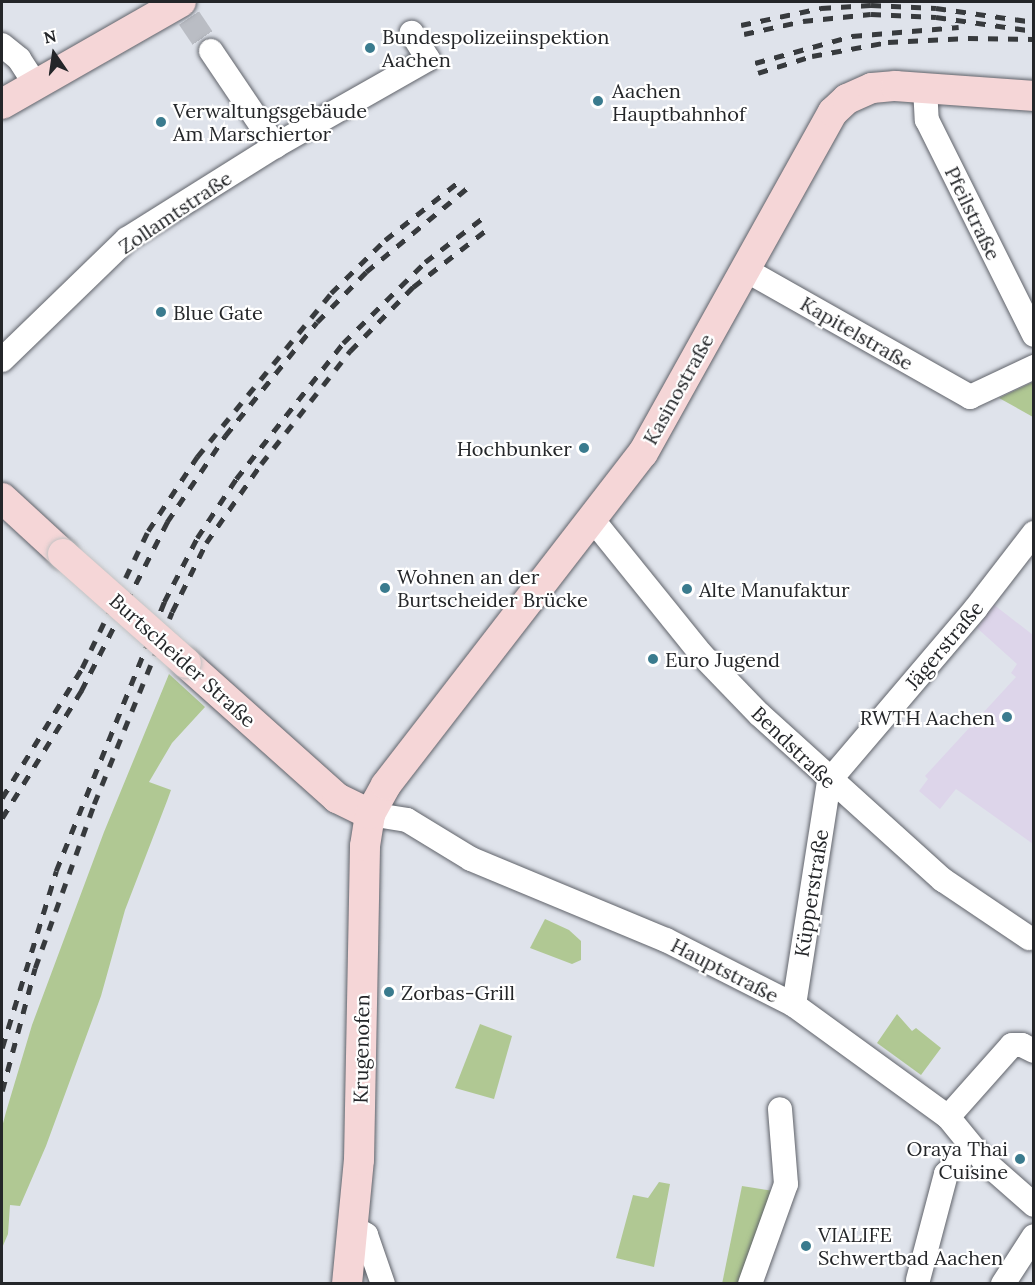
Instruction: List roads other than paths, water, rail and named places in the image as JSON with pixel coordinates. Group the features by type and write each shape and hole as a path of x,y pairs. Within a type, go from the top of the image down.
{"main road":[{"path":"2,104 35,84 183,7"},
{"name":"Kasinostraße","path":"370,814 386,785 643,453 833,112 847,99 872,88 925,87 1034,96"},
{"name":"Burtscheider Straße","path":"2,498 337,798 370,814"},
{"name":"Krugenofen","path":"347,1284 354,1228 359,1153 362,909 370,814"}],"street":[{"name":"Zollamtstraße","path":"2,360 127,239 275,146 428,59 412,33"},
{"path":"2,45 19,59 35,84"},
{"path":"211,51 275,146"},
{"name":"Pfeilstraße","path":"925,87 927,120 1034,334"},
{"name":"Kapitelstraße","path":"744,269 970,397 1034,367"},
{"name":"Bendstraße","path":"593,520 701,654 829,781 943,880 1029,938"},
{"name":"Jägerstraße","path":"829,781 975,608 1034,533"},
{"name":"Küpperstraße","path":"794,1005 829,781"},
{"name":"Hauptstraße","path":"370,814 407,820 471,859 554,896 666,940 794,1005 948,1117 971,1147 1034,1205"},
{"path":"948,1117 1012,1045 1028,1048"},
{"path":"750,1284 786,1184 780,1109"},
{"path":"918,1280 946,1174 971,1147"},
{"path":"354,1228 366,1235 383,1284"},
{"path":"1003,1284 1034,1236"}],"tunnel":[{"path":"189,18 211,51"}],"railway":[{"path":"741,25 821,8 871,5 936,8 1034,22"},
{"path":"744,34 803,21 871,14 936,17 1034,31"},
{"path":"755,63 852,36 959,27"},
{"path":"758,73 812,56 888,42 968,38 1034,39"},
{"path":"2,798 82,668 148,531 197,457 331,293 385,240 461,180"},
{"path":"2,818 81,691 167,522 225,436 317,322 366,272 467,188"},
{"path":"2,1048 56,871 164,602 197,538 236,479 343,343 425,262 484,217"},
{"path":"2,1091 35,968 94,804 172,612 206,543 261,464 350,351 413,287 490,227"}],"place":[{"name":"Bundespolizeiinspektion Aachen","path":"370,48"},
{"name":"Aachen Hauptbahnhof","path":"598,101"},
{"name":"Verwaltungsgebäude Am Marschiertor","path":"161,122"},
{"name":"Blue Gate","path":"161,312"},
{"name":"Hochbunker","path":"584,448"},
{"name":"Wohnen an der Burtscheider Brücke","path":"385,588"},
{"name":"Alte Manufaktur","path":"687,589"},
{"name":"Euro Jugend","path":"653,659"},
{"name":"RWTH Aachen","path":"1007,717"},
{"name":"Zorbas-Grill","path":"389,992"},
{"name":"Oraya Thai Cuisine","path":"1020,1159"},
{"name":"VIALIFE Schwertbad Aachen","path":"806,1246"}]}
